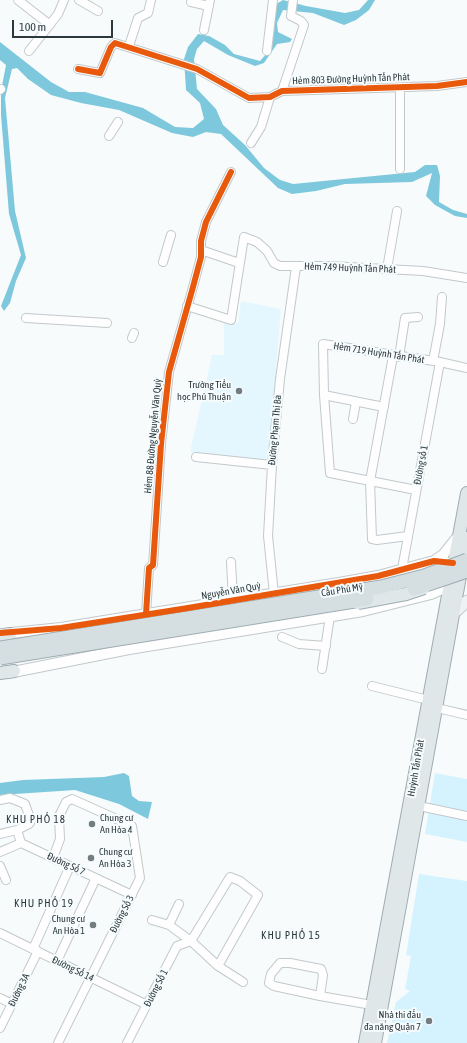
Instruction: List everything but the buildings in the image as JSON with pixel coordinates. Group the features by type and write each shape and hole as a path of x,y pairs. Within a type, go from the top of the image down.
{"highway":[{"name":"Cầu Phú Mỹ","path":"0,648 381,587 464,565"},
{"name":"Cầu Phú Mỹ","path":"0,658 383,596 408,590 464,565"}],"main road":[{"name":"Huỳnh Tấn Phát","path":"365,1043 409,830 417,800 432,704 450,611 464,565 463,537 467,493"},
{"name":"Cầu Phú Mỹ","path":"0,643 384,583 464,565"},
{"name":"Cầu Phú Mỹ","path":"0,661 310,612 406,594 464,565"},
{"path":"450,611 467,601"},
{"path":"0,674 14,671"},
{"name":"Huỳnh Tấn Phát","path":"376,1043 409,830"}],"street":[{"path":"18,0 50,25"},
{"path":"29,51 58,14 64,0"},
{"path":"79,0 98,11"},
{"path":"129,46 139,16 148,13 151,0"},
{"path":"267,51 273,0"},
{"path":"282,91 304,25 303,22 292,16 291,12 293,0"},
{"path":"191,2 210,3 204,30"},
{"path":"78,69 100,74 113,43 129,46 197,69 248,98 270,98 261,127 251,143"},
{"name":"Hẻm 803 Đường Huỳnh Tấn Phát","path":"270,98 282,91 437,86 467,82"},
{"path":"400,87 400,169"},
{"path":"109,136 118,122"},
{"name":"Hẻm 88 Đường Nguyễn Văn Quỳ","path":"146,614 149,568 153,565 161,444 168,379 193,287 206,222 231,172"},
{"path":"387,269 397,211"},
{"path":"163,262 171,235"},
{"name":"Hẻm 749 Huỳnh Tấn Phát","path":"239,263 244,237 257,242 262,246 274,264 280,266 423,271 467,278"},
{"path":"187,306 231,320 239,263 201,250"},
{"name":"Đường Phạm Thị Ba","path":"274,594 268,536 272,465 280,379 296,266"},
{"name":"Đường số 1","path":"402,569 437,362 442,297"},
{"path":"408,536 377,540 372,539 370,481 384,408 405,318 418,317"},
{"path":"26,318 107,323"},
{"name":"Hẻm 719 Huỳnh Tấn Phát","path":"370,481 330,472 324,395 323,344 467,368"},
{"path":"324,395 384,408"},
{"path":"353,420 356,402"},
{"path":"196,457 272,465"},
{"path":"370,481 416,490"},
{"path":"434,561 463,537"},
{"name":"Nguyễn Văn Quỳ","path":"3,634 103,621 233,599 274,594 378,576 434,561 464,565"},
{"path":"231,562 233,599"},
{"path":"14,671 109,652 363,611 431,594 458,585"},
{"path":"431,594 443,602 450,611"},
{"path":"322,669 330,616"},
{"path":"103,621 109,652"},
{"path":"282,637 299,644 326,646"},
{"path":"372,686 467,715"},
{"path":"0,800 10,798 24,804 31,821 29,824 17,830 0,834"},
{"name":"Đường Số 3","path":"53,858 60,839 59,816 66,802 72,799 132,826 140,878 58,1043"},
{"path":"417,800 467,816"},
{"path":"0,852 21,843 17,830"},
{"name":"Đường Số 7","path":"21,843 132,895"},
{"path":"0,866 6,880"},
{"name":"Đường 3A","path":"0,1028 12,1004 70,866"},
{"path":"191,941 230,877 240,881 258,895 218,966"},
{"path":"58,961 96,878"},
{"path":"169,925 179,904"},
{"path":"152,920 169,925 191,941 218,966 243,982"},
{"name":"Đường Số 14","path":"0,933 147,1005"},
{"name":"Đường Số 1","path":"128,1043 177,946 191,941"},
{"path":"320,996 323,975 322,969 290,962 280,963 271,974 269,983 274,986 320,996 372,1005"},
{"path":"0,998 12,1004"}],"shaded area":[{"name":"Trường Tiểu học Phú Thuận","path":"241,301 281,309 269,456 264,460 190,452 212,355 224,355 224,322 238,323"},
{"path":"435,773 467,779 467,842 425,834"},
{"path":"419,874 467,881 467,1043 387,1043 396,1002 410,991 405,989 411,956 406,955"}],"water":[{"path":"283,0 345,13 359,10 368,0 375,0 369,10 356,20 344,25 313,13 283,10 277,23 278,32 292,39 290,42 277,44 264,63 255,66 228,55 204,41 197,49 194,59 197,89 216,109 223,125 245,145 264,168 280,180 293,184 415,172 425,165 437,165 440,176 439,202 453,210 467,214 467,218 455,216 435,205 426,196 432,173 412,182 345,184 316,191 292,194 278,188 221,134 206,132 193,137 172,133 119,110 81,103 51,95 28,79 17,68 12,69 5,98 15,211 26,258 16,281 10,303 4,311 1,306 21,255 9,214 1,115 1,91 6,65 0,60 0,42 51,82 69,92 85,92 143,108 175,127 193,128 204,119 200,103 186,90 184,59 188,47 198,34 209,36 225,45 234,54 260,61 267,53 272,41 273,6"},
{"path":"124,773 129,776 132,796 139,801 152,802 148,819 119,804 75,790 0,795 0,783 23,780 104,777"}],"cycle path":[{"path":"78,69 100,73 111,47 115,43 197,69 249,98 270,97 282,91 437,86 467,82"},
{"path":"146,614 149,568 153,565 161,444 169,372 201,257 201,241 206,222 231,172"},
{"path":"0,633 61,628 188,608 378,576 434,561 453,563"}],"place":[{"name":"Trường Tiểu học Phú Thuận","path":"239,391"},
{"name":"Chung cư An Hòa 4","path":"92,824"},
{"name":"Chung cư An Hòa 3","path":"91,858"},
{"name":"Chung cư An Hòa 1","path":"93,925"},
{"name":"Nhà thi đấu đa năng Quận 7","path":"429,1021"}],"district":[{"name":"KHU PHỐ 18","path":"36,820"},
{"name":"KHU PHỐ 19","path":"44,904"},
{"name":"KHU PHỐ 15","path":"291,936"}]}
